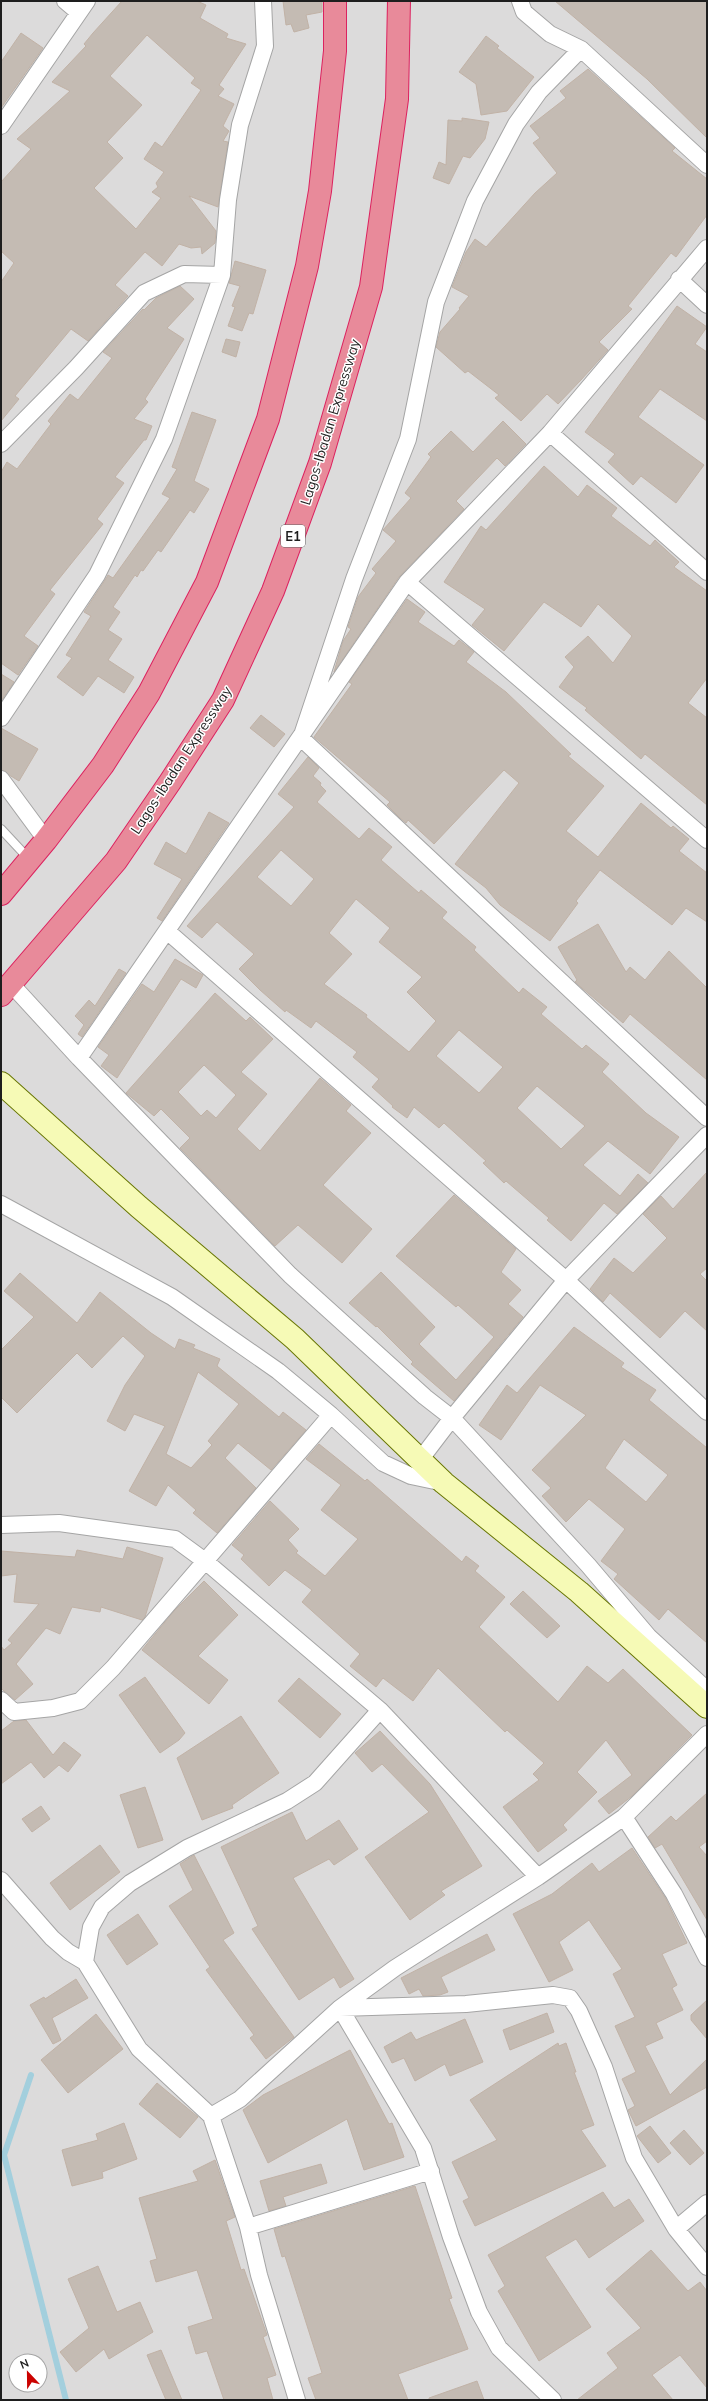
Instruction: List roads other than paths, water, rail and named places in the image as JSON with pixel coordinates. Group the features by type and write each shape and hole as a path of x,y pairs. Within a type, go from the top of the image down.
{"highway":[{"path":"1,894 46,840 103,765 149,693 207,582 268,419 307,266 319,198 335,51 335,1"},
{"name":"Lagos-Ibadan Expressway","path":"6,990 116,861 170,782 223,700 273,591 320,463 371,287 397,99 399,1"}],"main road":[{"path":"1,1083 139,1207 295,1339 444,1483 579,1592 707,1707"}],"street":[{"path":"1,126 83,7 65,1"},
{"path":"1,718 97,575 164,439 222,275 228,200 240,125 265,46 263,1"},
{"path":"520,1 524,12 550,34 581,49 707,164"},
{"path":"300,738 354,579 408,439 436,302 474,201 516,124 539,92 581,49"},
{"path":"79,1058 88,1042 167,931 407,582 550,432 707,248"},
{"path":"1,444 76,368 144,293 184,274 222,275"},
{"path":"679,279 707,305"},
{"path":"550,432 707,572"},
{"path":"407,582 707,840"},
{"path":"300,738 707,1118"},
{"path":"1,779 46,840"},
{"path":"167,931 566,1280 707,1412"},
{"path":"6,990 79,1058 290,1275 425,1397 452,1418 588,1565 649,1637 707,1690"},
{"path":"420,1460 452,1418 566,1280 707,1135"},
{"path":"1,1204 172,1297 278,1371 332,1415 383,1463 411,1476 444,1483"},
{"path":"1,1700 14,1712 53,1708 80,1701 113,1668 332,1415"},
{"path":"1,1525 59,1523 175,1539 205,1561 380,1710 538,1877"},
{"path":"85,1962 91,1927 102,1908 130,1883 187,1848 287,1801 315,1783 380,1710"},
{"path":"211,2116 240,2099 340,2008 395,1968 538,1877 624,1817 707,1734"},
{"path":"624,1817 674,1894 707,1958"},
{"path":"1,1880 52,1938 68,1952 85,1962 139,2049 211,2116 248,2227 259,2275 297,2400"},
{"path":"340,2008 466,2004 552,1995 570,1998 578,2011 604,2068 634,2158 676,2230 707,2267"},
{"path":"340,2008 423,2148 451,2237 479,2312 499,2348 553,2400"},
{"path":"248,2227 431,2171"},
{"path":"676,2230 707,2203"}],"lane":[{"path":"3,834 30,860"}],"waterway":[{"path":"31,2075 4,2155 66,2400"}]}
